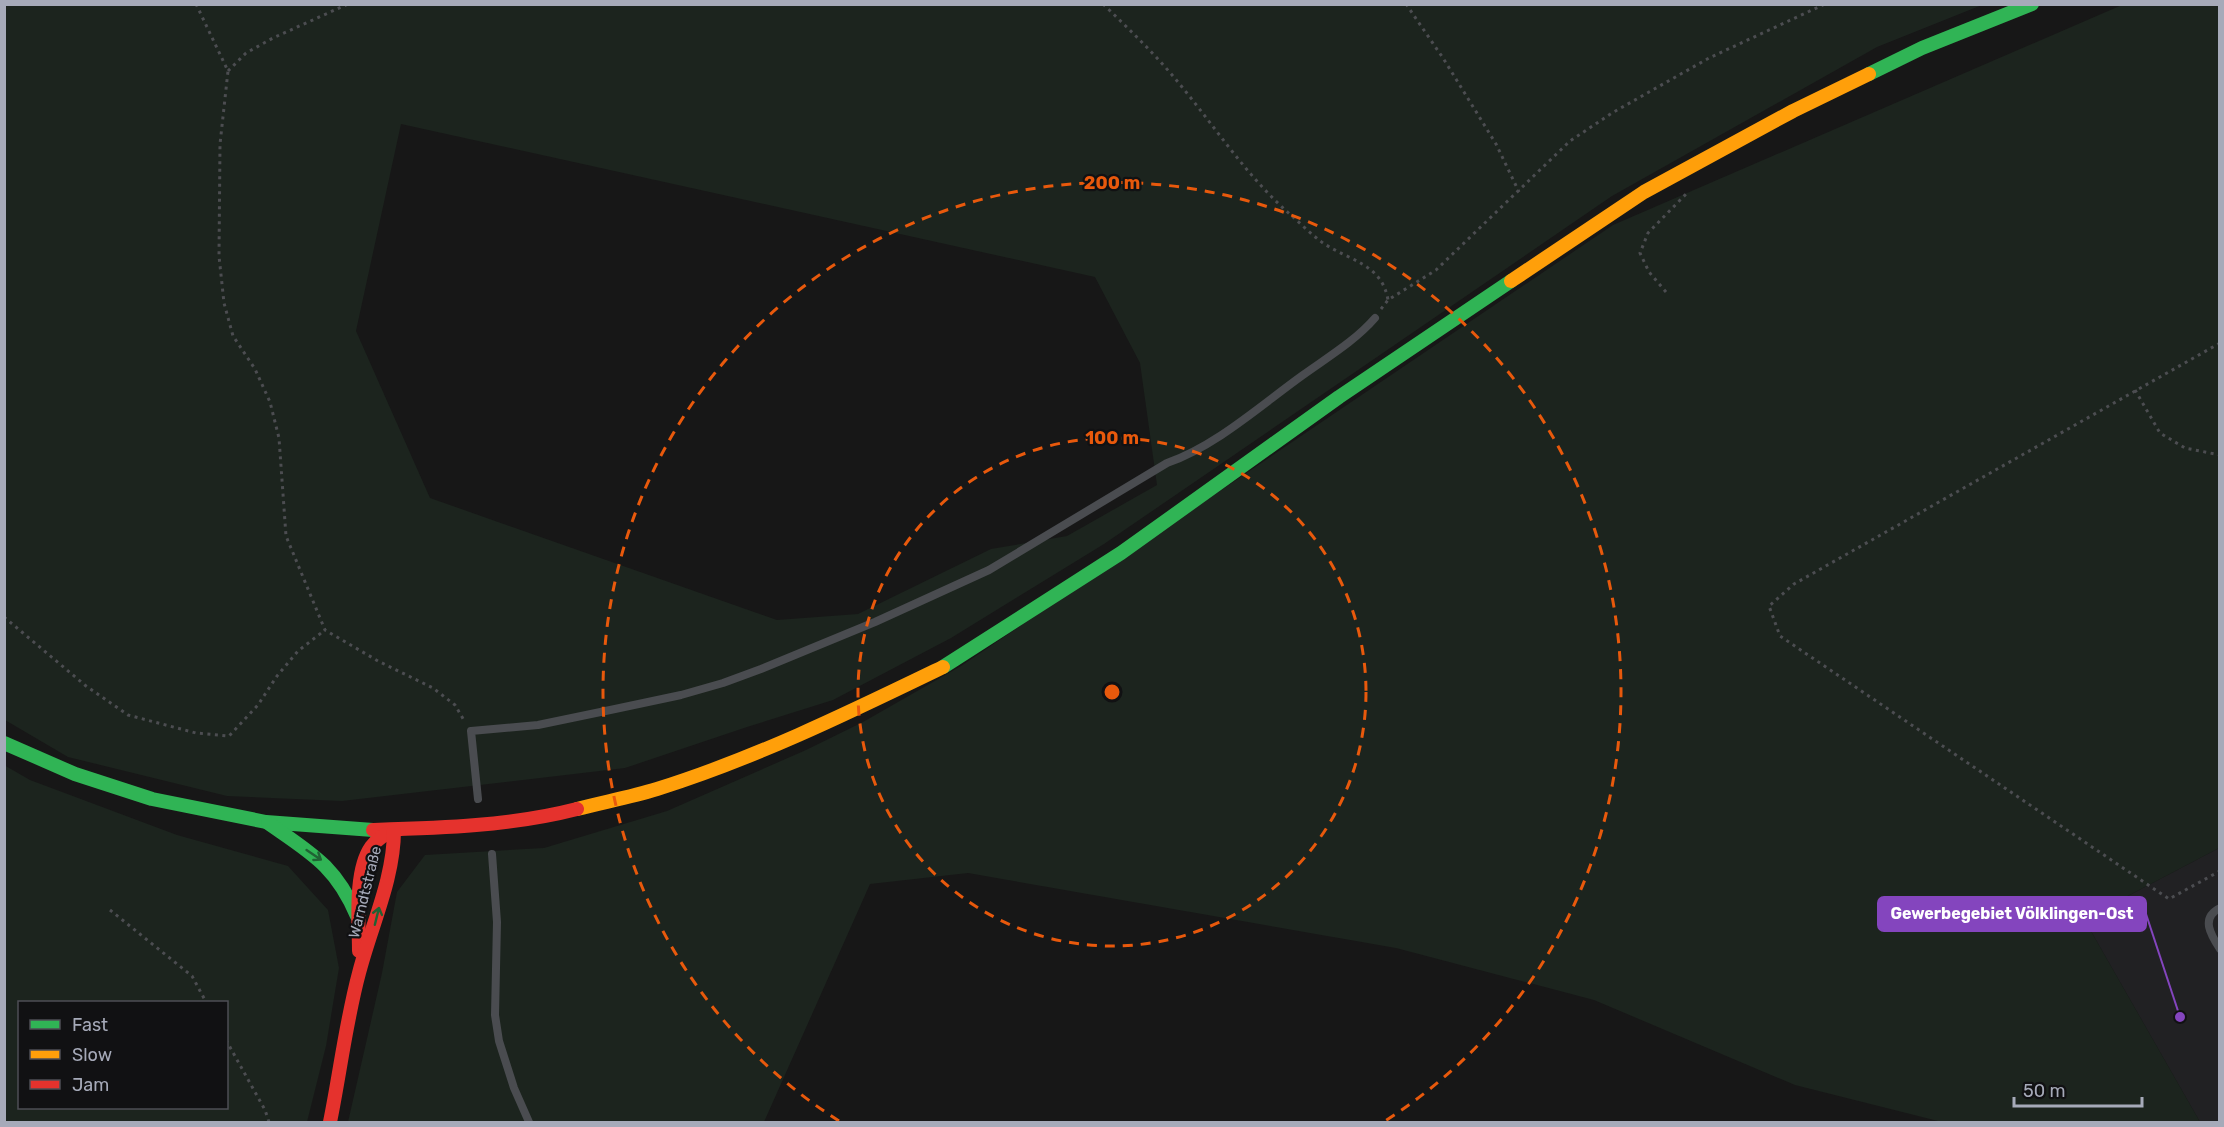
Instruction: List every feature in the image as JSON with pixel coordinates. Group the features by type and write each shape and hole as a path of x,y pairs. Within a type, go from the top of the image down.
{"main road":[{"path":"4,743 75,774 152,799 266,822 365,830 448,828 562,813 657,789 736,761 813,729 943,667 1121,553 1339,397 1644,192 1792,111 1900,58 2032,4"},
{"path":"266,822 321,859 331,869 346,890 359,921"},
{"name":"Warndtstraße","path":"359,972 361,884 367,853 374,843 394,830"},
{"name":"Warndtstraße","path":"330,1122 359,972 374,928 394,845 394,830"}],"lane":[{"path":"478,799 471,731 538,725 681,695 723,683 875,622 989,570 1218,435 1280,394 1354,339 1375,318"},
{"path":"492,854 497,922 495,1015 514,1088 529,1122"},
{"path":"2220,908 2214,911 2209,918 2209,931 2220,949"}],"path":[{"path":"196,4 228,71 220,144 219,256 224,303 233,336 255,369 270,402 279,438 286,536 325,630 378,661 433,688 455,705 471,731"},
{"path":"228,71 246,53 273,38 348,4"},
{"path":"1103,4 1139,37 1257,182 1323,243 1369,267 1383,281 1389,300"},
{"path":"1406,4 1443,58 1496,144 1519,192"},
{"path":"1375,318 1389,300 1436,270 1570,141 1612,113 1708,58 1826,4"},
{"path":"1666,292 1649,272 1640,253 1648,233 1689,190"},
{"path":"2220,343 1794,584 1769,606 1780,636 2169,899 2220,871"},
{"path":"2135,390 2160,433 2185,448 2220,455"},
{"path":"4,617 86,686 128,715 196,733 229,736 258,705 277,676 298,651 325,630"},
{"path":"110,910 192,976 205,1001"},
{"path":"228,1044 265,1110 269,1122"}],"shaded area":[{"path":"5,5 1982,5 1877,47 1612,196 1104,544 951,638 833,700 625,768 342,801 227,796 68,757 5,720","holes":["401,124 1095,277 1140,363 1157,485 1067,536 991,549 858,614 777,620 430,498 356,331"]},
{"path":"2122,5 2219,5 2219,848 2084,919 2200,1122 1942,1122 1795,1085 1594,1000 1396,948 968,873 870,884 764,1122 348,1122 382,973 397,892 425,855 544,848 667,811 806,750 863,722 961,666 1613,225"},
{"path":"4,765 30,780 177,835 288,866 328,910 339,968 326,1046 307,1122 5,1122"},
{"path":"2219,848 2219,1122 2200,1122 2084,919"}],"traffic: fast":[{"path":"1869,74 1922,48 2032,4"},
{"path":"943,667 1121,553 1339,397 1511,281"},
{"path":"4,743 75,774 152,799 266,822 373,830"},
{"path":"268,823 321,862 340,885 357,916"}],"traffic: slow":[{"path":"1511,281 1644,192 1793,111 1869,74"},
{"path":"577,809 637,795 694,777 766,749 943,667"}],"traffic: jam":[{"path":"373,830 501,823 577,809"},
{"path":"359,951 359,898 362,869 371,847 381,837 394,830"},
{"path":"330,1122 354,991 386,884 394,830"}],"place":[{"name":"Gewerbegebiet Völklingen-Ost","path":"2180,1017"}]}
